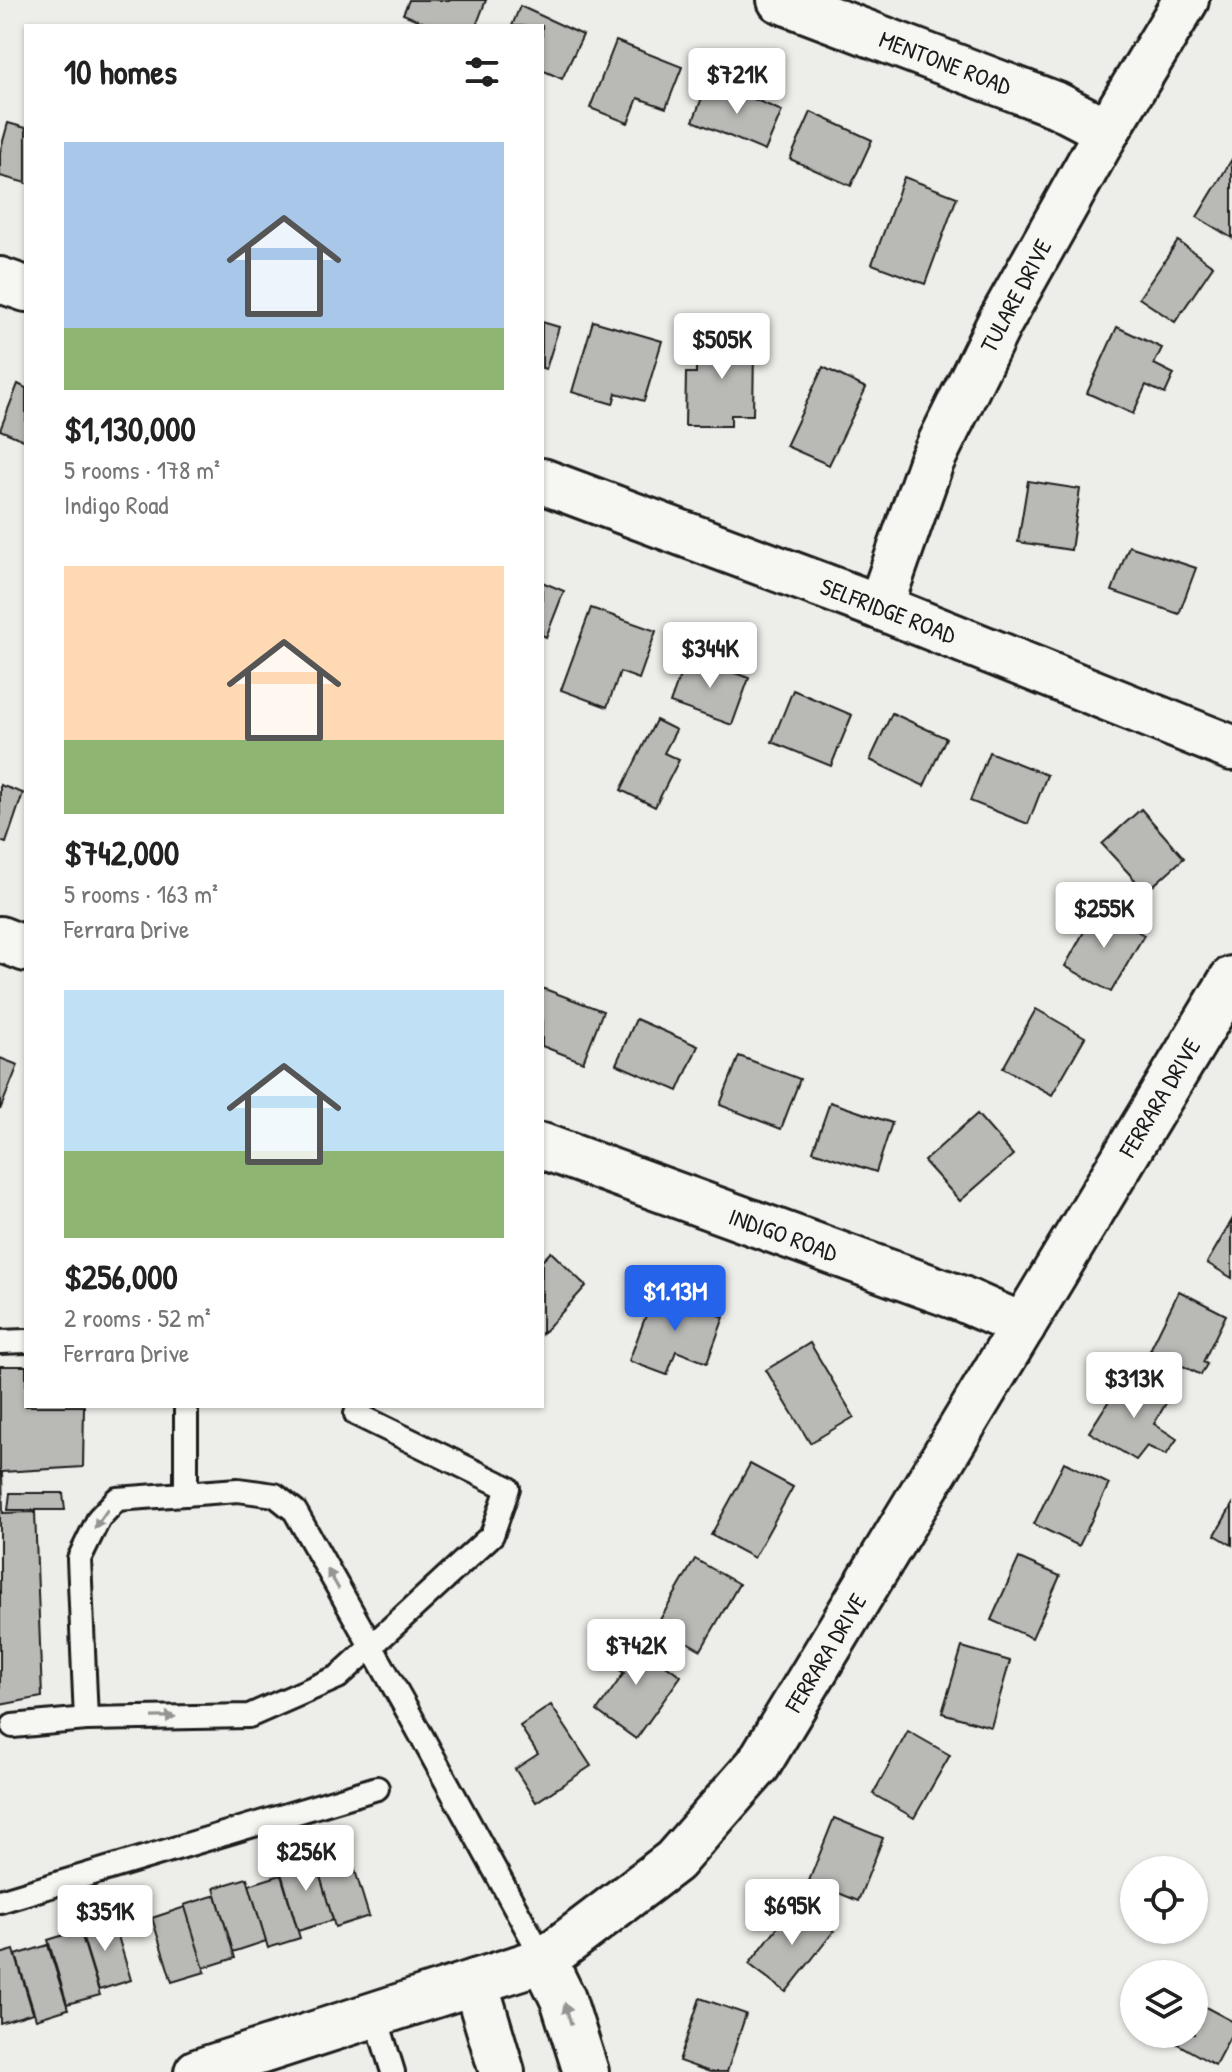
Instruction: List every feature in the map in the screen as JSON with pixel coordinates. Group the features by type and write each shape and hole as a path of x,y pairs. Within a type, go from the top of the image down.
{"street":[{"name":"MENTONE ROAD","path":"780,0 1057,105 1107,131"},
{"name":"TULARE DRIVE","path":"880,607 931,462 999,324 1107,131 1186,0"},
{"path":"0,280 24,288"},
{"name":"SELFRIDGE ROAD","path":"544,482 880,607 1232,748"},
{"path":"0,939 24,948"},
{"name":"FERRARA DRIVE","path":"197,2072 544,1960 674,1861 758,1765 1232,979"},
{"name":"INDIGO ROAD","path":"544,1147 962,1299 1023,1326"},
{"path":"544,1960 563,1999 586,2072"},
{"path":"475,1982 502,2072"}],"lane":[{"path":"0,1342 24,1341"},
{"path":"186,1408 186,1494"},
{"path":"13,1726 86,1719 249,1716 338,1677 372,1647 492,1535 508,1488 356,1414 358,1408"},
{"path":"86,1719 79,1559 99,1518 117,1499 238,1490 275,1495 295,1511 544,1960"},
{"path":"0,1901 377,1788"},
{"path":"375,2014 393,2072"}],"building":[{"path":"409,0 486,0 477,24 427,24 403,14"},
{"path":"520,6 583,35 562,79 544,71 544,24 513,24"},
{"path":"616,41 682,67 666,108 638,98 628,123 590,108"},
{"path":"709,80 782,111 765,151 693,121"},
{"path":"811,112 872,140 851,186 790,159"},
{"path":"8,123 24,127 24,182 0,176 0,152"},
{"path":"1232,159 1232,238 1197,217"},
{"path":"904,177 957,197 925,284 872,264"},
{"path":"1178,241 1213,266 1175,322 1139,298"},
{"path":"593,321 662,341 644,401 616,393 613,404 572,392"},
{"path":"544,323 559,327 544,368"},
{"path":"724,324 751,325 751,349 754,349 753,415 731,415 731,426 685,426 686,373 696,373 696,348 724,348"},
{"path":"1117,327 1162,348 1154,364 1174,374 1165,394 1146,385 1133,414 1087,393"},
{"path":"823,367 866,388 829,465 786,446"},
{"path":"18,384 24,387 24,440 0,430"},
{"path":"1028,481 1080,489 1071,550 1018,542"},
{"path":"1129,546 1196,568 1179,614 1112,591"},
{"path":"544,583 564,591 544,636"},
{"path":"591,608 656,631 639,679 620,672 607,707 561,690"},
{"path":"687,656 749,678 732,725 670,703"},
{"path":"793,690 852,715 831,766 772,742"},
{"path":"892,713 946,738 924,786 870,760"},
{"path":"656,720 676,730 664,753 679,760 655,807 621,790"},
{"path":"989,752 1047,775 1028,824 970,801"},
{"path":"0,785 23,793 6,843 0,841"},
{"path":"1141,809 1184,858 1146,892 1102,844"},
{"path":"1097,908 1144,935 1111,992 1065,966"},
{"path":"544,989 603,1011 583,1062 544,1047"},
{"path":"1036,1009 1085,1037 1052,1095 1003,1068"},
{"path":"636,1019 698,1046 678,1091 616,1064"},
{"path":"739,1056 800,1079 781,1129 720,1105"},
{"path":"0,1058 18,1065 0,1110"},
{"path":"830,1102 892,1123 876,1172 813,1151"},
{"path":"977,1114 1013,1155 960,1201 924,1161"},
{"path":"1232,1220 1232,1278 1207,1263"},
{"path":"551,1252 586,1286 544,1332 544,1259"},
{"path":"655,1291 724,1317 707,1363 676,1351 667,1375 629,1361"},
{"path":"1179,1291 1226,1315 1203,1362 1207,1364 1201,1375 1150,1350"},
{"path":"810,1343 854,1417 810,1443 766,1370"},
{"path":"0,1366 24,1366 24,1408 84,1408 83,1467 2,1472 3,1513 35,1512 42,1697 0,1705"},
{"path":"1126,1374 1169,1398 1154,1424 1177,1439 1166,1455 1147,1446 1136,1460 1089,1432"},
{"path":"1064,1462 1109,1484 1079,1546 1034,1524"},
{"path":"750,1464 793,1487 754,1558 711,1535"},
{"path":"10,1493 63,1493 65,1510 8,1510"},
{"path":"1232,1505 1232,1545 1215,1535"},
{"path":"1019,1558 1060,1576 1032,1638 991,1620"},
{"path":"695,1559 739,1584 701,1650 657,1625"},
{"path":"623,1634 681,1676 636,1739 597,1711 624,1673 605,1660"},
{"path":"962,1647 1010,1661 991,1727 942,1713"},
{"path":"551,1705 591,1766 536,1802 515,1769 538,1754 520,1726"},
{"path":"908,1731 950,1755 914,1818 873,1794"},
{"path":"834,1818 883,1838 858,1901 809,1881"},
{"path":"350,1854 369,1916 335,1927 316,1864"},
{"path":"314,1856 333,1920 298,1931 279,1866"},
{"path":"281,1875 300,1938 268,1948 249,1885"},
{"path":"247,1878 266,1941 233,1952 214,1888"},
{"path":"216,1895 235,1958 203,1968 184,1905"},
{"path":"797,1902 834,1931 786,1992 749,1964"},
{"path":"185,1907 205,1972 172,1982 152,1918"},
{"path":"112,1916 131,1980 99,1990 79,1925"},
{"path":"80,1930 100,1995 67,2004 48,1940"},
{"path":"48,1945 68,2009 36,2019 16,1955"},
{"path":"14,1950 33,2013 0,2023 0,1954"},
{"path":"700,1998 746,2014 727,2072 710,2072 679,2061"},
{"path":"1208,2008 1232,2021 1232,2033 1215,2065 1185,2048 1208,2048"}]}
